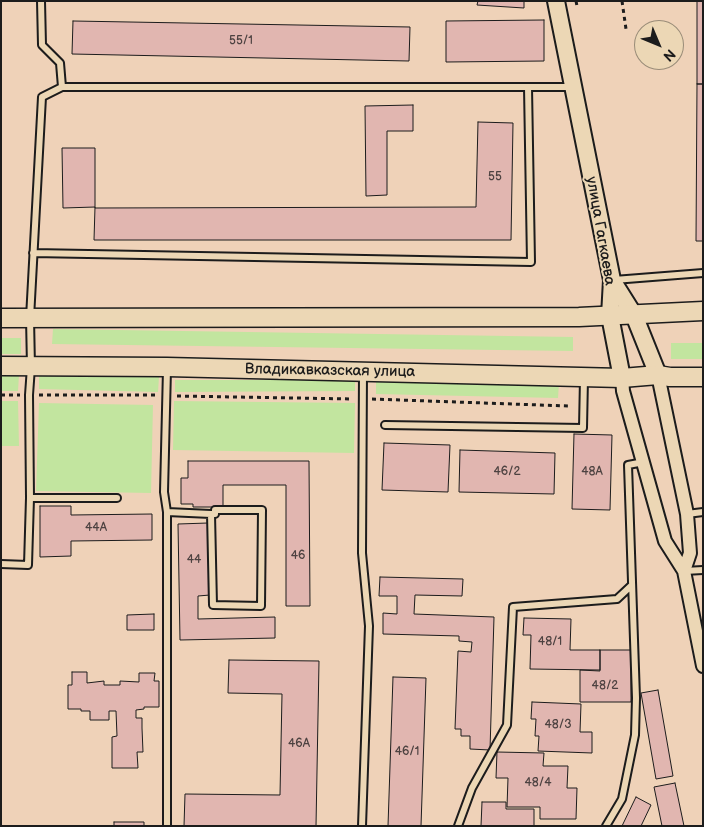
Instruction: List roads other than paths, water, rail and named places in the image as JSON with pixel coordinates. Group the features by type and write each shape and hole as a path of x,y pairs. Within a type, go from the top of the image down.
{"main road":[{"path":"1,318 569,317 703,311"},
{"name":"Владикавказская улица","path":"1,366 167,367 622,378 658,375 703,377"}],"street":[{"name":"улица Гагкаева","path":"556,1 612,280 610,316 624,391 665,541 684,571 703,666"},
{"path":"612,280 634,314 658,375"},
{"name":"улица Гагкаева","path":"658,375 687,514 690,553 684,571"}],"lane":[{"path":"41,1 42,45 60,63 62,87"},
{"path":"1,564 28,565 30,498 28,395 32,367 30,318 42,97 62,87 573,87"},
{"path":"33,253 531,262 528,87"},
{"path":"612,280 703,273"},
{"path":"167,367 164,492 167,512 167,826"},
{"path":"362,826 369,626 362,552 363,372"},
{"path":"385,425 583,428 584,377"},
{"path":"606,826 622,799 635,734 636,698 628,465 644,462"},
{"path":"30,498 117,498"},
{"path":"167,512 215,514 215,510 262,510 261,606 213,605 212,514"},
{"path":"687,514 703,512"},
{"path":"684,571 703,570"},
{"path":"458,826 472,788 507,725 513,607 616,599 632,585"}]}
